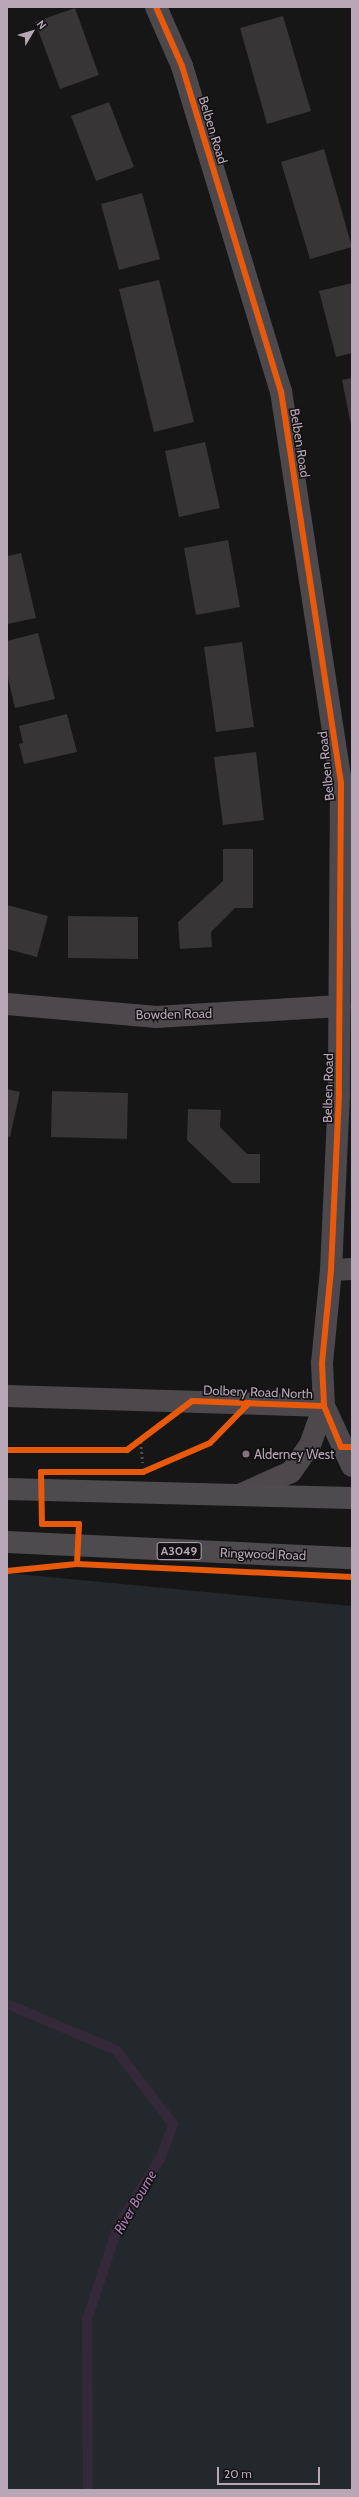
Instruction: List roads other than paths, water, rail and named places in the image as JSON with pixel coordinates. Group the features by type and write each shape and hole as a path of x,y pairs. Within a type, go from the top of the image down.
{"highway":[{"path":"7,1488 352,1498"},
{"name":"Ringwood Road","path":"7,1542 352,1558"}],"street":[{"name":"Belben Road","path":"156,7 182,66 281,391 341,782 346,827 340,1006 342,1270 322,1363 324,1406 352,1466"},
{"name":"Bowden Road","path":"7,1004 156,1017 340,1006"},
{"name":"Dolbery Road North","path":"7,1396 324,1406"},
{"path":"239,1495 291,1472 310,1445 324,1406"}],"waterway":[{"name":"River Bourne","path":"7,2004 116,2050 173,2124 161,2157 118,2226 87,2320 88,2490"}],"place":[{"name":"Alderney West","path":"246,1454"}]}
